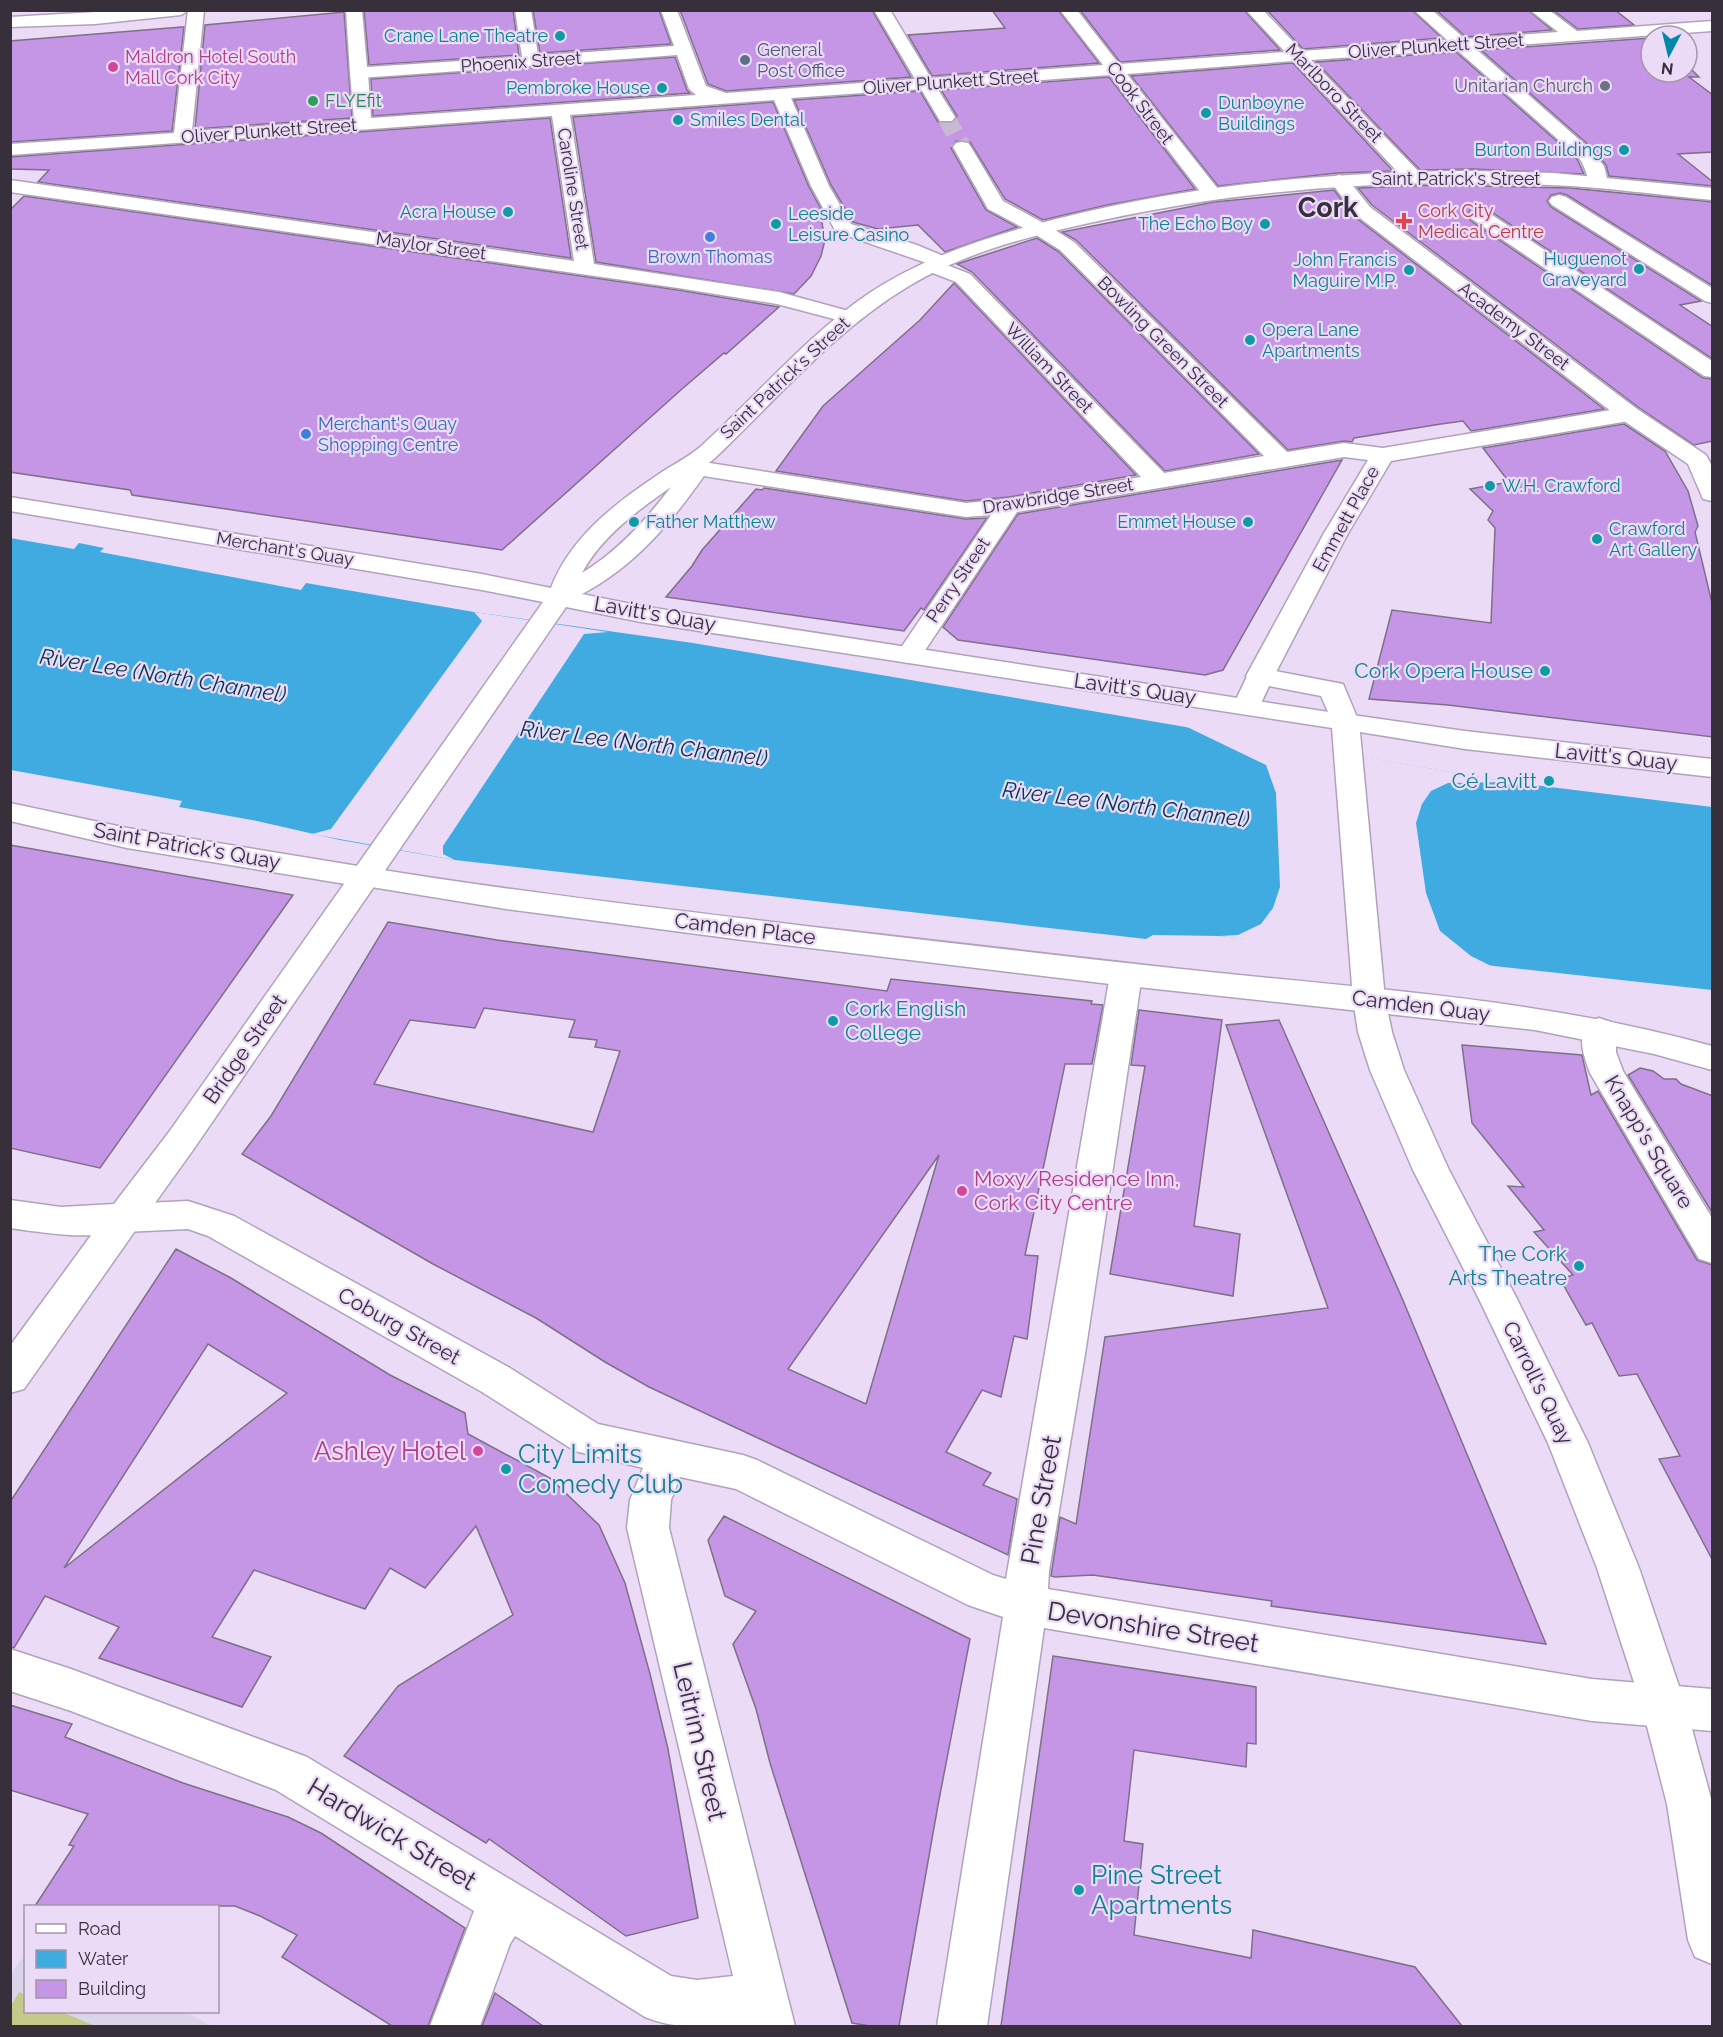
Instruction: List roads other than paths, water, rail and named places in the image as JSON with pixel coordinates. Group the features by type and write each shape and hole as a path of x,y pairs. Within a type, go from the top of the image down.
{"main road":[{"path":"10,32 95,19 181,10"},
{"path":"182,138 196,10"},
{"path":"354,10 363,124"},
{"path":"523,10 531,61"},
{"path":"669,10 698,89 708,94 727,98"},
{"path":"882,10 946,117"},
{"name":"Cook Street","path":"1068,10 1212,194"},
{"name":"Marlboro Street","path":"1254,10 1413,177"},
{"path":"1422,10 1585,154 1595,166 1599,182"},
{"path":"1539,10 1573,36"},
{"path":"10,22 95,19"},
{"name":"Oliver Plunkett Street","path":"10,150 1713,26"},
{"name":"Phoenix Street","path":"359,73 682,50"},
{"name":"William Street","path":"780,94 820,186 843,228 910,249 963,278 1158,481"},
{"name":"Caroline Street","path":"560,110 585,268"},
{"name":"Bowling Green Street","path":"962,147 995,205 1067,246 1282,461"},
{"name":"Saint Patrick's Street","path":"560,596 593,578 643,537 700,462 760,399 849,317 885,292 969,250 1040,229 1138,206 1212,194 1339,181 1413,177 1494,177 1599,182 1713,194"},
{"name":"Academy Street","path":"1339,181 1363,211 1629,414 1706,459"},
{"name":"Maylor Street","path":"10,186 779,298 849,317"},
{"path":"1559,201 1713,297"},
{"path":"1479,215 1713,371"},
{"name":"Emmett Place","path":"1247,706 1260,676 1335,535 1383,455 1629,414"},
{"name":"Drawbridge Street","path":"700,462 966,510 1009,506 1344,450 1383,455"},
{"path":"1706,459 1713,494"},
{"name":"Merchant's Quay","path":"10,504 560,596"},
{"name":"Perry Street","path":"909,655 1009,506"},
{"name":"Bridge Street","path":"10,1377 182,1141 560,596"},
{"name":"Lavitt's Quay","path":"560,596 641,614 1465,740 1713,768"},
{"path":"1260,676 1333,690 1345,722"},
{"name":"Carroll's Quay","path":"1345,722 1350,754 1369,999 1375,1032 1387,1070 1431,1170 1568,1443 1618,1568 1664,1707 1690,1804 1713,1940"},
{"name":"Saint Patrick's Quay","path":"10,813 127,838 364,877"},
{"name":"Camden Place","path":"364,877 432,889 632,915 1126,975"},
{"name":"Camden Quay","path":"1126,975 1465,1010 1599,1030 1673,1046 1713,1058"},
{"name":"Pine Street","path":"962,2026 1026,1605 1028,1571 1066,1354 1126,975"},
{"name":"Knapp's Square","path":"1599,1030 1599,1052 1607,1073 1713,1249"},
{"name":"Coburg Street","path":"10,1214 61,1221 188,1215 220,1226 496,1380 589,1439 669,1458"},
{"name":"Devonshire Street","path":"669,1458 743,1473 983,1591 1026,1605 1592,1700 1713,1710"},
{"name":"Leitrim Street","path":"669,1458 650,1499 647,1515 648,1528 765,2012"},
{"name":"Hardwick Street","path":"10,1670 71,1690 291,1773 663,1999 765,2012"},
{"path":"455,2026 491,1929 508,1904"}],"water":[{"name":"River Lee (North Channel)","path":"10,538 74,549 79,543 104,548 100,552 301,590 306,583 474,612 693,643 1509,782 1712,807 1712,990 1220,936 1153,935 1146,939 455,860 340,840 257,821 179,807 182,801 11,770"}],"tunnel":[{"path":"946,117 962,147"}],"place":[{"name":"Crane Lane Theatre","path":"560,36"},
{"name":"General Post Office","path":"745,60"},
{"name":"Maldron Hotel South Mall Cork City","path":"113,67"},
{"name":"Unitarian Church","path":"1605,86"},
{"name":"Pembroke House","path":"662,88"},
{"name":"FLYEfit","path":"313,101"},
{"name":"Dunboyne Buildings","path":"1206,113"},
{"name":"Smiles Dental","path":"678,120"},
{"name":"Burton Buildings","path":"1624,150"},
{"name":"Acra House","path":"508,212"},
{"name":"Cork City Medical Centre","path":"1404,221"},
{"name":"Leeside Leisure Casino","path":"776,224"},
{"name":"The Echo Boy","path":"1265,224"},
{"name":"Brown Thomas","path":"710,237"},
{"name":"Huguenot Graveyard","path":"1639,269"},
{"name":"John Francis Maguire M.P.","path":"1409,270"},
{"name":"Opera Lane Apartments","path":"1250,340"},
{"name":"Merchant's Quay Shopping Centre","path":"306,434"},
{"name":"W.H. Crawford","path":"1490,486"},
{"name":"Father Matthew","path":"634,522"},
{"name":"Emmet House","path":"1248,522"},
{"name":"Crawford Art Gallery","path":"1597,539"},
{"name":"Cork Opera House","path":"1545,671"},
{"name":"Cé Lavitt","path":"1549,781"},
{"name":"Cork English College","path":"833,1021"},
{"name":"Moxy/Residence Inn, Cork City Centre","path":"962,1191"},
{"name":"The Cork Arts Theatre","path":"1579,1266"},
{"name":"Ashley Hotel","path":"478,1451"},
{"name":"City Limits Comedy Club","path":"506,1469"},
{"name":"Pine Street Apartments","path":"1079,1890"}],"district":[{"name":"Cork","path":"1328,208"}]}
